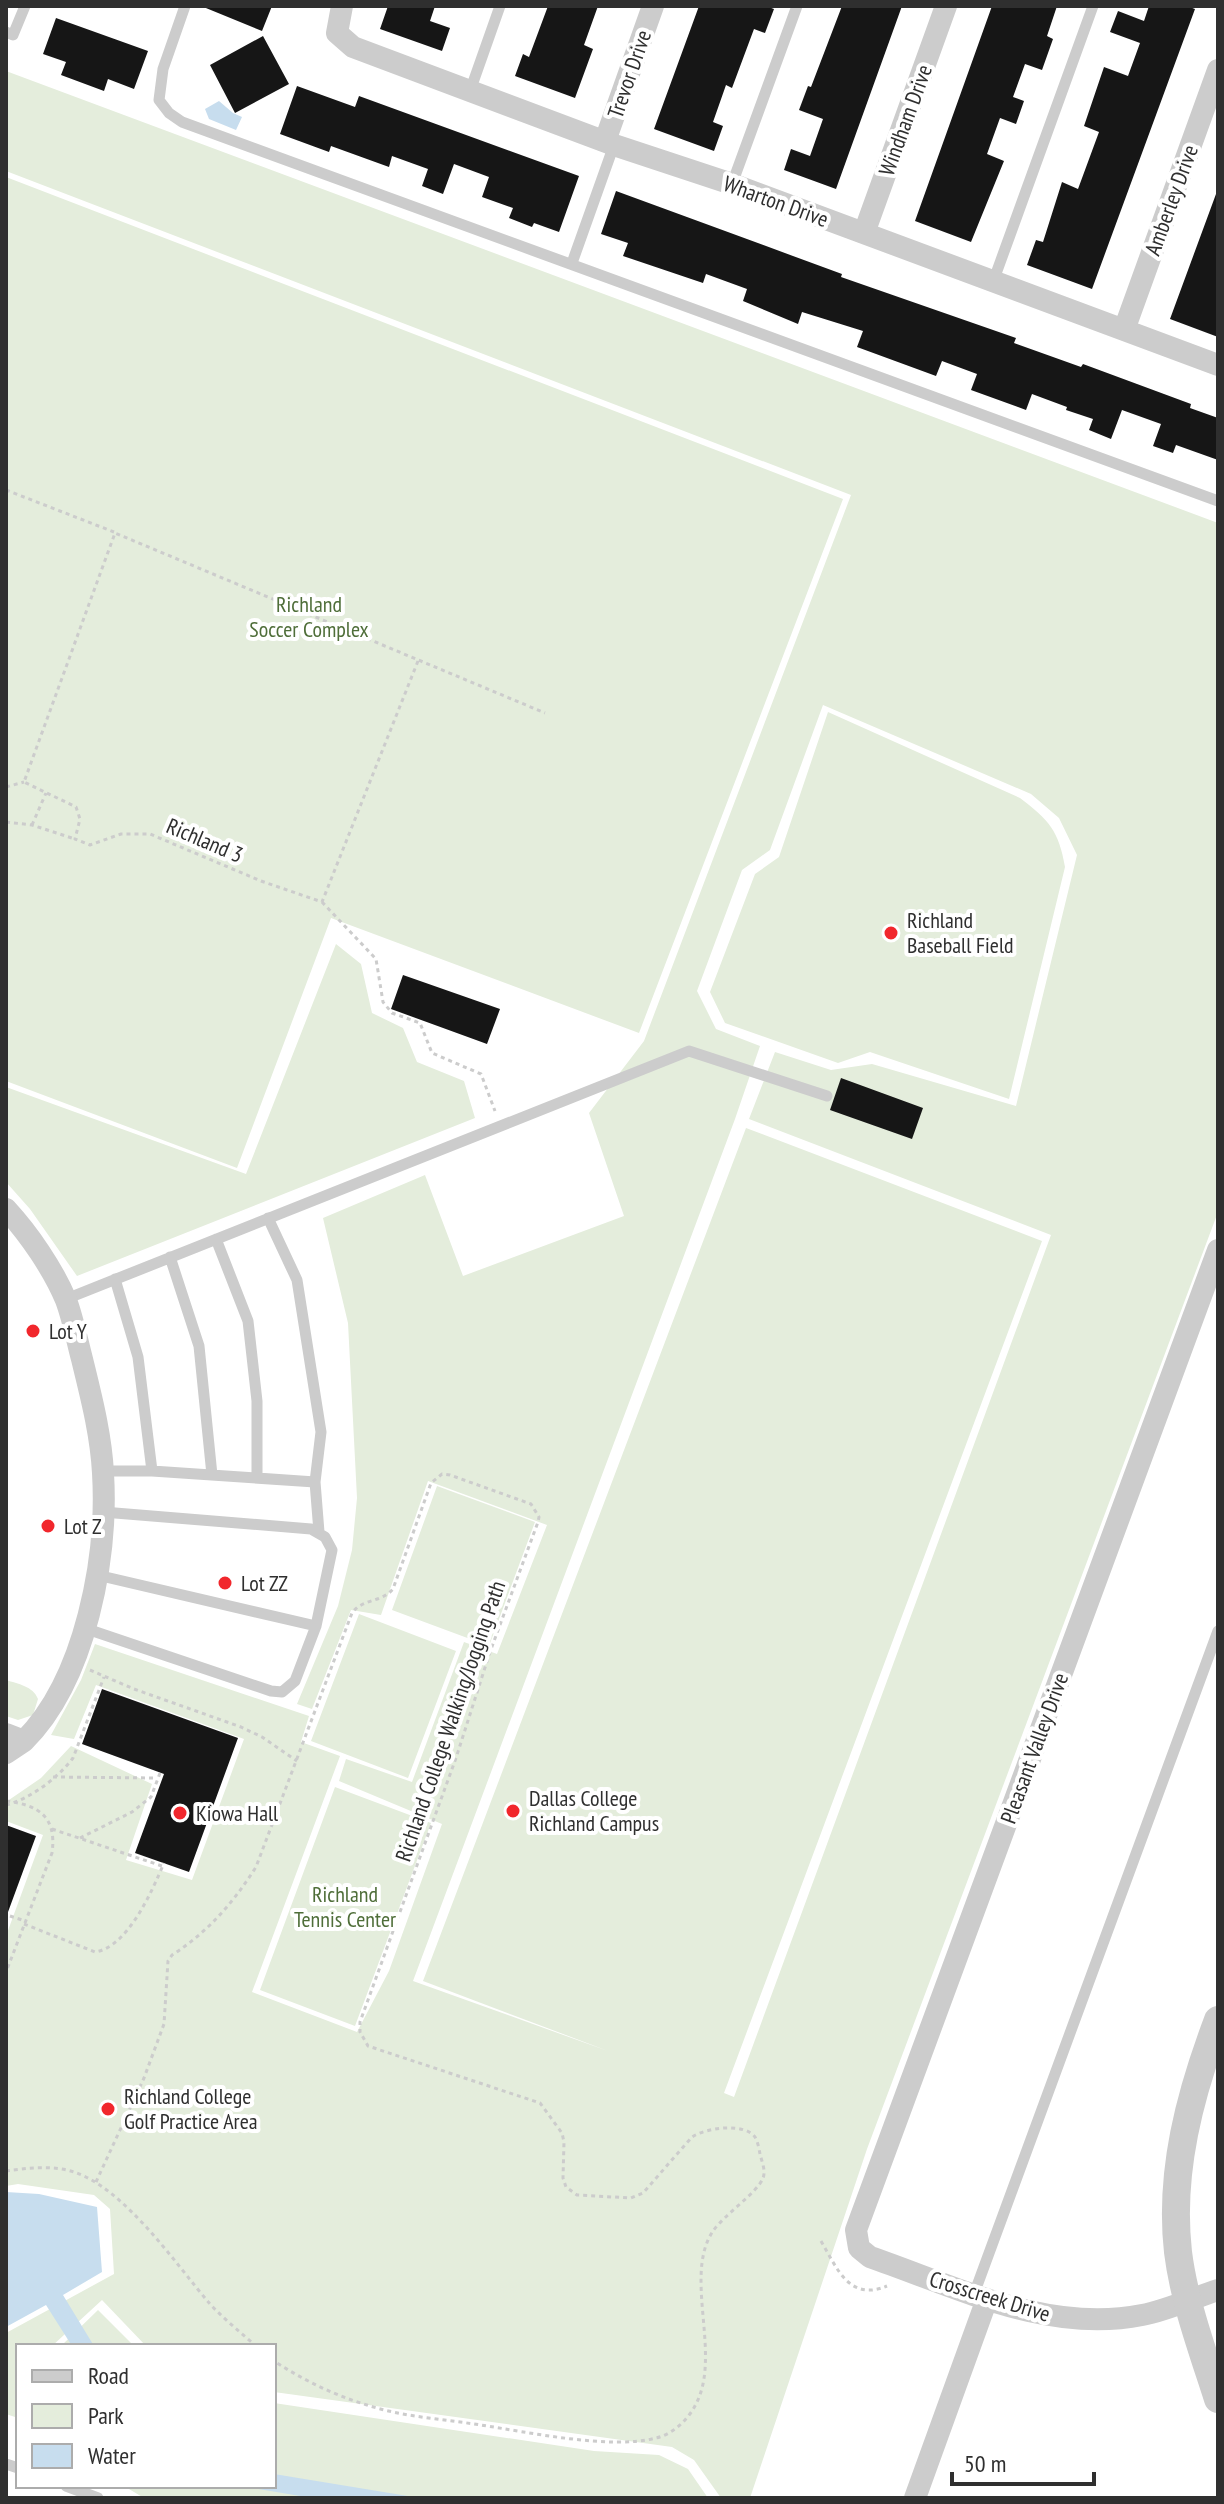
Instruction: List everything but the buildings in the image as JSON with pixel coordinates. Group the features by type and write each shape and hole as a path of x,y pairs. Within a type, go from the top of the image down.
{"street":[{"name":"Wharton Drive","path":"342,6 337,33 353,47 1218,365"},
{"name":"Trevor Drive","path":"610,143 653,6"},
{"name":"Windham Drive","path":"864,233 946,6"},
{"name":"Amberley Drive","path":"1124,330 1218,70"},
{"path":"6,1209 49,1269 66,1299 94,1406 103,1471 97,1575 84,1628 52,1706 40,1725 12,1742"},
{"name":"Pleasant Valley Drive","path":"859,2248 856,2230 1218,1250"},
{"path":"1218,2020 1199,2070 1182,2143 1176,2218 1178,2254 1188,2299 1218,2399"},
{"name":"Crosscreek Drive","path":"859,2248 870,2257 980,2296 1028,2311 1075,2320 1111,2320 1145,2315 1218,2290"},
{"path":"915,2498 980,2296"}],"lane":[{"path":"6,32 13,35 25,6"},
{"path":"185,6 163,69 159,100 169,113 182,122 1218,501"},
{"path":"470,91 500,6"},
{"path":"732,184 797,6"},
{"path":"993,282 1093,6"},
{"path":"572,263 610,143"},
{"path":"66,1299 689,1051 827,1096"},
{"path":"268,1218 297,1280 321,1432 315,1482 319,1532"},
{"path":"216,1239 248,1321 257,1401 257,1478"},
{"path":"170,1257 199,1346 212,1475"},
{"path":"115,1279 138,1357 152,1471"},
{"path":"103,1471 152,1471 315,1482"},
{"path":"84,1628 276,1693 288,1690 295,1681 316,1626 332,1550 319,1532 297,1528 103,1512"},
{"path":"97,1575 316,1626"},
{"path":"980,2296 1218,1631"},
{"path":"71,2488 98,2498"}],"path":[{"path":"6,490 545,713"},
{"path":"24,782 115,533"},
{"path":"418,661 322,902 376,959 383,1002 392,1013 420,1023 432,1053 481,1074 500,1126"},
{"path":"6,787 24,782 76,807 80,819 75,839 32,825 6,822"},
{"path":"32,825 46,793"},
{"name":"Richland 3","path":"75,839 90,845 121,834 150,834 261,881 322,902"},
{"name":"Richland College Walking/Jogging Path","path":"96,2182 144,2078 164,2024 168,1961 209,1928 248,1880 266,1844 352,1613 356,1607 382,1599 393,1589 435,1478 442,1474 450,1475 535,1508 538,1522 480,1678 456,1758 360,2022 360,2032 368,2046 540,2103 562,2133 563,2178 566,2187 577,2195 631,2198 643,2193 692,2137 700,2132 737,2129 753,2134 764,2175 711,2235 705,2250 702,2270 703,2386 696,2405 673,2431 656,2438 624,2441 561,2437 393,2412 339,2395 276,2362"},
{"path":"72,1662 252,1732 297,1761"},
{"path":"16,1802 64,1769 73,1758 104,1677"},
{"path":"53,1777 159,1775 151,1797 132,1812 80,1838"},
{"path":"6,1803 16,1802 35,1808 46,1817 52,1829 52,1853 6,1972"},
{"path":"10,1916 95,1952 104,1950 137,1917 163,1865 52,1829"},
{"path":"6,1950 13,1953"},
{"path":"6,2171 56,2168 70,2170 96,2182 125,2207 213,2306 254,2344"},
{"path":"821,2241 842,2277 851,2285 870,2291 887,2287 896,2280"}],"green space":[{"path":"6,71 1218,523 1218,1212 867,2149 750,2498 721,2498 694,2460 672,2447 276,2392 276,2344 144,2344 102,2300 54,2344 16,2344 16,2417 6,2414 6,2333 114,2274 110,2209 94,2195 18,2184 6,2186 6,1936 43,1835 6,1821 6,1802 41,1778 71,1746 152,1784 126,1860 192,1880 244,1739 96,1685 74,1739 51,1735 81,1680 95,1644 309,1716 301,1742 340,1756 252,1992 357,2032 389,1971 442,1824 339,1781 346,1759 412,1782 464,1642 497,1654 547,1525 428,1481 381,1615 351,1610 312,1709 297,1704 338,1606 352,1550 357,1498 348,1323 323,1218 425,1175 463,1276 624,1216 589,1113 644,1041 851,495 6,171","holes":["823,705 1031,794 1059,818 1077,855 1016,1106 872,1064 831,1070 775,1052 749,1119 1051,1235 734,2097 724,2093 1042,1241 746,1128 423,1981 608,2051 413,1981 760,1046 716,1029 697,991 742,870 770,850"]},
{"name":"Richland Soccer Complex","path":"6,177 843,499 639,1033 331,918 237,1168 6,1081"},
{"name":"Richland Baseball Field","path":"828,712 1020,798 1045,820 1056,835 1065,867 1009,1099 870,1052 838,1063 725,1023 710,992 755,874 779,857"},
{"path":"336,944 361,964 372,1013 403,1028 417,1062 464,1081 475,1118 77,1276 30,1209 6,1182 6,1087 246,1174"},
{"path":"437,1486 535,1522 489,1646 392,1610"},
{"path":"359,1614 456,1651 408,1778 311,1741"},
{"path":"6,1680 33,1691 38,1699 33,1715 18,1720 6,1716"},
{"name":"Richland Tennis Center","path":"335,1787 431,1823 355,2026 260,1990"},
{"path":"98,2310 132,2344 63,2344"},
{"path":"276,2403 594,2451 659,2455 688,2469 708,2498 144,2498 127,2488 276,2488"}],"water":[{"path":"219,101 242,117 236,130 209,119 205,109"},
{"path":"6,2192 39,2194 97,2207 102,2272 63,2295 93,2344 71,2344 46,2305 6,2327"},
{"path":"276,2474 420,2498 312,2498 253,2488 276,2488"}],"place":[{"name":"Richland Baseball Field","path":"891,933"},
{"name":"Lot Y","path":"33,1331"},
{"name":"Lot Z","path":"48,1526"},
{"name":"Lot ZZ","path":"225,1583"},
{"name":"Dallas College Richland Campus","path":"513,1811"},
{"name":"Kiowa Hall","path":"180,1813"},
{"name":"Richland College Golf Practice Area","path":"108,2109"}]}
